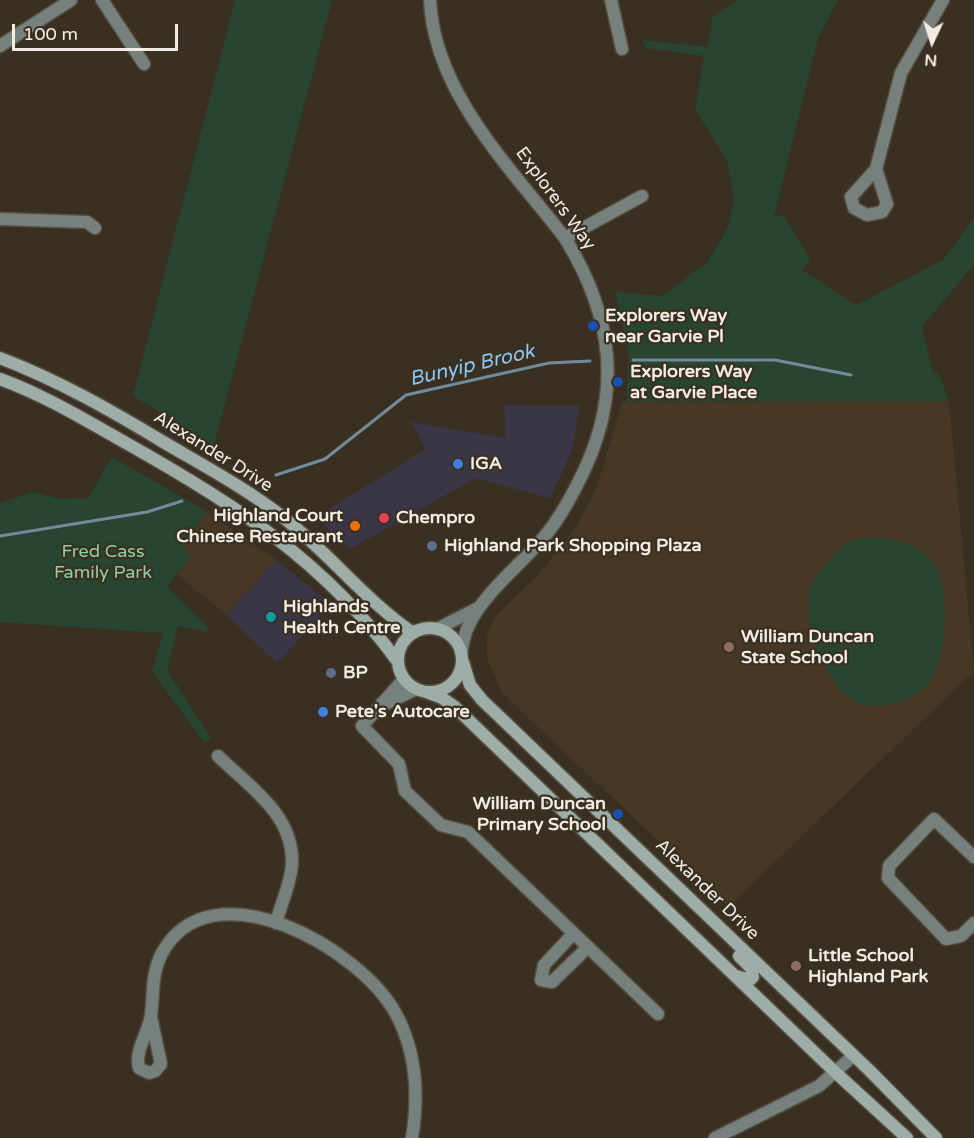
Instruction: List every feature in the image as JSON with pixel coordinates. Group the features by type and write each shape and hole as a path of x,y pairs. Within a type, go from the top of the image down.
{"main road":[{"name":"Alexander Drive","path":"0,358 53,380 224,476 322,549 378,606 413,633"},
{"name":"Alexander Drive","path":"1,381 58,405 247,514 316,569 361,614 398,662"},
{"path":"421,690 438,691 453,682 460,674 462,658 455,640 437,629 426,629 413,633 401,646 398,662 404,679 421,690 442,698 455,707 734,976 907,1138"},
{"name":"Alexander Drive","path":"462,658 470,685 482,700 714,921 936,1138"},
{"path":"714,921 730,946 754,973 750,980 734,976"}],"street":[{"path":"0,46 71,0"},
{"path":"102,0 144,63"},
{"name":"Explorers Way","path":"430,0 436,40 456,94 565,238 593,289 607,346 608,384 602,425 587,464 546,536 478,608 467,628 462,658"},
{"path":"611,0 622,49"},
{"path":"876,169 901,74 943,0"},
{"path":"565,238 642,196"},
{"path":"0,219 87,222 95,228"},
{"name":"Explorers Way","path":"437,629 478,608"},
{"path":"404,679 362,726 399,764 405,791 441,825 468,832 658,1014"},
{"path":"379,707 421,690"},
{"path":"218,756 279,814 291,838 292,866 276,923"},
{"path":"974,857 934,819 889,866 887,873 888,878 946,939 961,936 974,923"},
{"path":"151,1017 154,974 163,951 183,929 198,920 223,913 235,913 276,923 349,960 376,985 395,1012 409,1042 413,1060 416,1100 412,1138"},
{"path":"573,934 544,965 541,980 552,982 587,948"},
{"path":"721,1137 809,1092 853,1056"}],"shaded area":[{"name":"William Duncan State School","path":"949,401 974,671 728,907 502,693 487,658 487,635 496,616 539,574 577,526 597,487 622,402"},
{"name":"Highland Park Shopping Plaza","path":"504,405 579,406 572,451 550,498 476,478 350,549 316,517 426,449 411,422 506,438"},
{"path":"206,511 276,560 226,615 177,574 191,556 182,550"},
{"name":"Highlands Health Centre","path":"276,560 331,604 277,663 226,615"}],"green space":[{"path":"235,0 332,0 214,445 133,396"},
{"path":"737,0 838,0 818,38 774,217 783,215 810,259 802,270 856,305 943,260 974,218 974,265 922,326 933,373 938,372 949,401 626,402 629,354 615,292 662,296 708,262 728,227 734,199 727,160 695,110 704,56 646,48 643,40 707,47 713,16"},
{"name":"Fred Cass Family Park","path":"112,457 206,511 182,549 191,556 167,587 208,627 207,632 178,626 167,670 211,738 205,743 152,672 163,633 0,622 0,503 33,492 60,499 88,498"},
{"path":"871,538 889,539 908,544 932,560 941,582 945,616 941,652 929,683 919,693 909,698 892,704 875,706 860,703 846,694 833,680 815,644 808,606 811,586 843,545"}],"waterway":[{"name":"Bunyip Brook","path":"633,360 775,360 851,375"},
{"name":"Bunyip Brook","path":"276,475 325,459 406,395 549,363 590,361"},
{"name":"Bunyip Brook","path":"0,536 147,512 182,501"}],"place":[{"name":"Explorers Way near Garvie Pl","path":"593,326"},
{"name":"Explorers Way at Garvie Place","path":"618,382"},
{"name":"IGA","path":"458,464"},
{"name":"Chempro","path":"384,518"},
{"name":"Highland Court Chinese Restaurant","path":"355,526"},
{"name":"Highland Park Shopping Plaza","path":"432,546"},
{"name":"Highlands Health Centre","path":"271,617"},
{"name":"William Duncan State School","path":"729,647"},
{"name":"BP","path":"331,673"},
{"name":"Pete's Autocare","path":"323,712"},
{"name":"William Duncan Primary School","path":"618,814"},
{"name":"Little School Highland Park","path":"796,966"}]}
